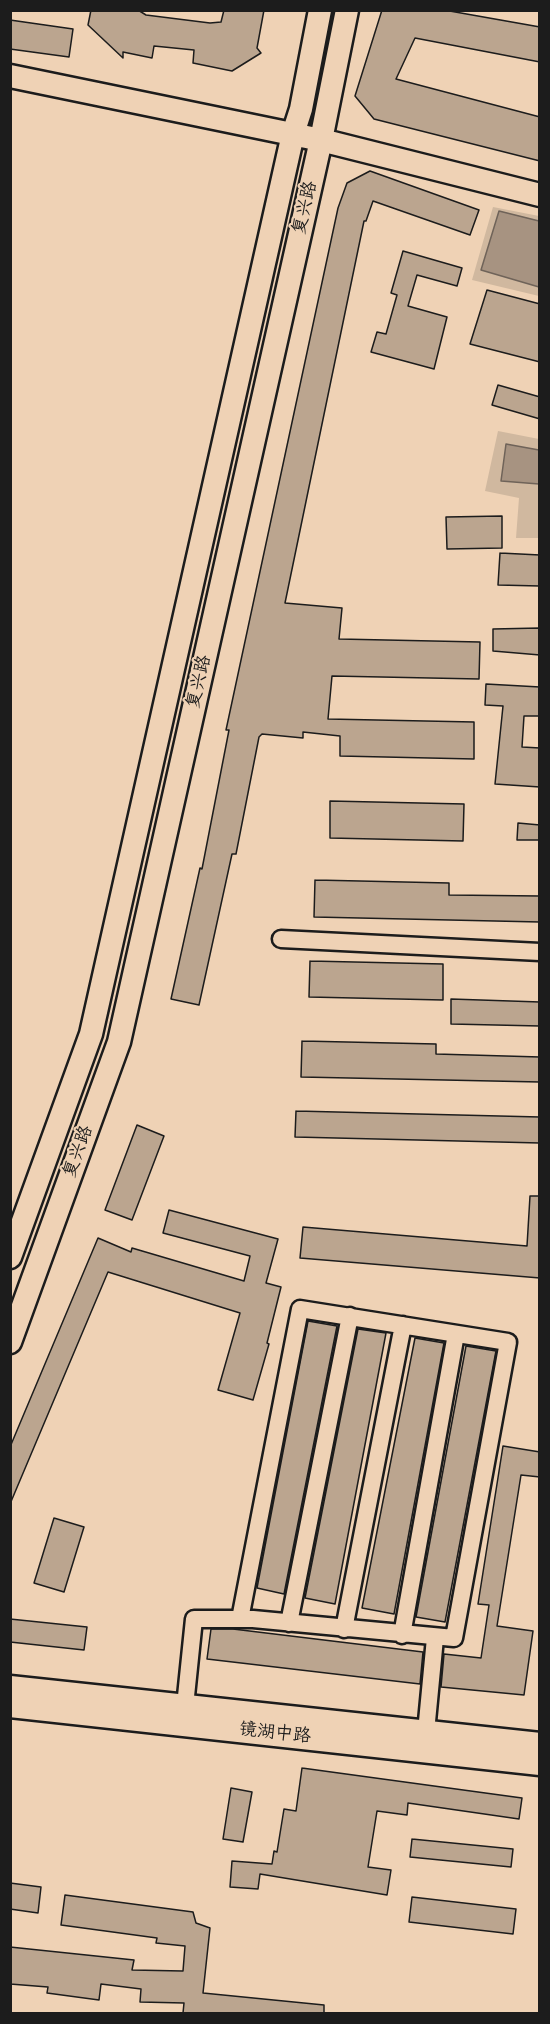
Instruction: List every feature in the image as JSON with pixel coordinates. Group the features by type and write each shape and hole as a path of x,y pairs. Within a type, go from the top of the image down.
{"street":[{"name":"复兴路","path":"10,1257 91,1034 293,134 301,109 320,10"},
{"name":"复兴路","path":"10,1342 119,1042 321,140 347,10"},
{"path":"10,76 321,140 540,195"},
{"path":"281,939 540,952"},
{"path":"184,1706 194,1619 240,1619 454,1638 508,1342 300,1309 240,1619"},
{"path":"289,1623 350,1316"},
{"path":"344,1629 403,1325"},
{"path":"402,1635 456,1334"},
{"path":"426,1732 435,1638"},
{"name":"镜湖中路","path":"10,1687 540,1744"},
{"name":"镜湖中路","path":"10,1706 540,1764"}],"shaded area":[{"path":"493,207 539,216 539,296 472,280"},
{"path":"499,211 539,221 539,287 481,270"},
{"path":"498,431 539,439 539,538 516,538 519,498 485,491"},
{"path":"506,444 539,450 539,484 501,481"}],"building":[{"path":"91,10 138,10 146,15 210,23 221,22 224,10 264,10 257,48 261,53 232,71 193,63 194,50 154,46 152,58 123,52 123,58 88,25"},
{"path":"382,10 444,10 540,27 540,62 415,38 396,79 540,117 540,161 374,119 355,96"},
{"path":"10,20 73,29 69,57 10,49"},
{"path":"370,171 479,210 470,235 373,201 366,221 364,221 285,603 342,608 339,639 480,642 479,679 332,676 328,719 474,722 474,759 340,756 340,736 303,732 303,738 262,734 259,737 236,854 232,854 199,1005 171,999 200,868 202,869 229,730 226,730 338,208 347,183"},
{"path":"403,251 462,268 457,286 417,275 408,306 447,317 434,369 371,352 377,332 386,334 397,295 391,293"},
{"path":"487,290 540,304 540,362 470,344"},
{"path":"498,385 540,397 540,419 492,405"},
{"path":"502,516 502,548 447,549 446,517"},
{"path":"500,553 540,555 540,586 498,585"},
{"path":"540,628 540,655 493,651 493,629"},
{"path":"486,684 540,687 540,716 524,716 522,747 540,748 540,787 495,784 503,706 485,705"},
{"path":"330,801 464,804 463,841 330,838"},
{"path":"518,823 540,825 540,840 517,840"},
{"path":"315,880 449,883 449,895 540,896 540,922 314,917"},
{"path":"310,961 443,964 443,1000 309,997"},
{"path":"451,999 540,1002 540,1026 451,1024"},
{"path":"302,1041 436,1044 436,1054 540,1057 540,1082 301,1077"},
{"path":"296,1111 540,1117 540,1143 295,1137"},
{"path":"137,1125 164,1136 132,1220 105,1210"},
{"path":"530,1196 540,1196 540,1278 300,1258 303,1227 527,1246"},
{"path":"169,1210 278,1239 266,1283 281,1287 267,1343 269,1344 253,1400 218,1390 240,1313 108,1272 10,1504 10,1447 98,1238 131,1252 132,1248 244,1281 250,1256 163,1233"},
{"path":"308,1321 337,1326 284,1594 257,1588"},
{"path":"358,1329 386,1333 335,1604 305,1598"},
{"path":"415,1338 444,1343 394,1614 362,1608"},
{"path":"466,1346 496,1351 445,1622 416,1617"},
{"path":"503,1446 540,1452 540,1477 521,1475 497,1626 533,1631 524,1695 441,1687 444,1654 481,1658 489,1605 478,1604"},
{"path":"54,1518 84,1527 64,1592 34,1583"},
{"path":"10,1619 87,1627 84,1650 10,1642"},
{"path":"211,1629 233,1629 423,1652 420,1684 207,1659"},
{"path":"302,1768 522,1798 519,1819 408,1803 407,1815 377,1811 368,1867 391,1870 387,1895 260,1874 258,1889 230,1887 232,1861 272,1864 274,1851 277,1852 284,1809 296,1811"},
{"path":"231,1788 252,1792 243,1842 223,1839"},
{"path":"412,1839 513,1849 511,1867 410,1857"},
{"path":"10,1883 41,1887 38,1913 10,1909"},
{"path":"65,1895 193,1912 196,1923 210,1928 203,1993 324,2005 324,2013 183,2013 184,2003 140,2002 141,1989 101,1984 99,2000 47,1993 48,1987 10,1984 10,1947 134,1960 132,1970 183,1971 185,1946 156,1943 157,1938 61,1925"},
{"path":"412,1897 516,1909 513,1934 409,1922"}]}
